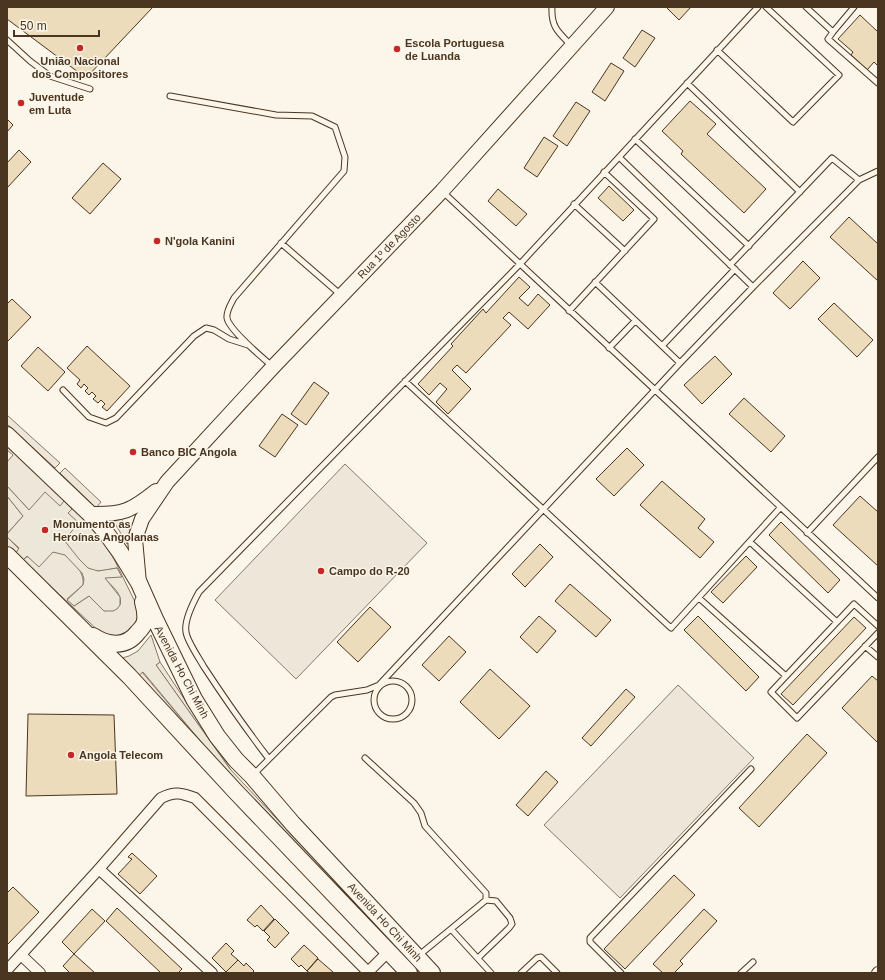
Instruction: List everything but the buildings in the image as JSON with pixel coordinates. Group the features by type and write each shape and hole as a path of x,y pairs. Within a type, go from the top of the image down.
{"main road":[{"name":"Rua 1º de Agosto","path":"168,482 442,191 606,7"},
{"name":"Avenida Ho Chi Minh","path":"7,435 90,514 104,530 139,584 163,637 194,699 217,736 231,754 293,824 432,973"},
{"path":"90,514 106,515 128,510 136,506 168,482"},
{"path":"83,630 110,644 118,645 128,642 142,628 145,612 139,584 135,539 142,519 168,482"},
{"name":"Avenida Ho Chi Minh","path":"9,559 129,676 231,786 409,973"}],"street":[{"path":"7,970 161,798 171,793 182,794 195,798 367,972 389,951"},
{"path":"99,869 212,973"},
{"path":"21,955 40,973"}],"lane":[{"path":"552,7 552,20 557,31 572,46"},
{"path":"269,759 240,722 194,651 186,631 190,608 199,592 520,264 758,7"},
{"path":"717,50 793,122 839,75 766,7"},
{"path":"806,7 833,32"},
{"path":"854,7 828,39 878,83"},
{"path":"7,40 30,61 50,76 90,89"},
{"path":"687,83 800,192"},
{"path":"170,96 276,115 312,116 335,127 345,157 344,171 234,298 228,310 227,320 238,334 274,368"},
{"path":"635,139 749,246"},
{"path":"619,157 753,287"},
{"path":"730,265 832,158 859,180"},
{"path":"252,776 331,697 335,695 367,690 379,685 384,682 396,680 407,686 412,697 412,704 406,714 400,718 393,719 381,715 376,710 373,697 379,685 753,287 859,180 878,171"},
{"path":"569,311 654,219 604,172"},
{"path":"442,191 878,598"},
{"path":"574,204 625,251"},
{"path":"281,243 342,296"},
{"path":"662,346 735,269"},
{"path":"595,282 680,363"},
{"path":"610,348 635,321"},
{"path":"64,390 90,418 106,423 116,418 194,336 206,328 214,330 229,339 251,346"},
{"path":"405,381 671,628 780,508"},
{"path":"807,533 878,457"},
{"path":"750,542 837,622"},
{"path":"699,598 786,676"},
{"path":"878,626 854,604 771,692 797,718 878,633"},
{"path":"866,646 878,658"},
{"path":"365,758 414,803 421,813 425,826 486,893 486,900"},
{"path":"621,973 590,942 590,938 751,769"},
{"path":"417,957 486,900 496,901 510,918 512,924 478,958"},
{"path":"452,929 492,973"},
{"path":"521,973 537,958 541,957 557,973"},
{"path":"741,973 753,962"}],"shaded area":[{"path":"7,415 60,463 55,468 7,424"},
{"path":"7,446 90,525 114,559 139,610 133,628 127,634 118,637 102,634 7,546 7,537 19,549 23,560 27,557 50,552 59,552 68,557 76,565 82,575 83,580 83,585 67,599 74,606 89,596 104,611 120,605 120,597 104,578 117,568 98,571 87,568 78,560 64,540 68,513 71,508 60,506 29,510 7,486 7,462 13,455 7,450"},
{"name":"Campo do R-20","path":"345,464 427,543 296,679 215,600"},
{"path":"65,468 101,502 96,508 60,473"},
{"path":"7,486 29,510 45,492 60,506 64,501 72,509 68,513 79,523 64,540 88,568 98,571 117,568 122,577 105,578 120,597 120,605 117,609 113,611 104,611 89,596 74,606 67,600 83,585 84,579 82,573 65,555 53,552 39,567 27,556 23,560 16,553 19,548 7,537 7,534 23,516 7,496"},
{"path":"7,496 23,516 7,534"},
{"path":"120,518 130,529 127,544 113,520"},
{"path":"151,635 160,662 156,665 230,769 421,973 413,973 227,773 143,672 138,676 119,659 138,651"},
{"path":"160,662 230,769 156,665"},
{"path":"142,672 227,773 138,676"},
{"path":"678,685 754,758 620,898 544,825"}],"place":[{"name":"União Nacional dos Compositores","path":"80,48"},
{"name":"Escola Portuguesa de Luanda","path":"397,49"},
{"name":"Juventude em Luta","path":"21,103"},
{"name":"N'gola Kanini","path":"157,241"},
{"name":"Banco BIC Angola","path":"133,452"},
{"name":"Monumento as Heroínas Angolanas","path":"45,530"},
{"name":"Campo do R-20","path":"321,571"},
{"name":"Angola Telecom","path":"71,755"}]}
